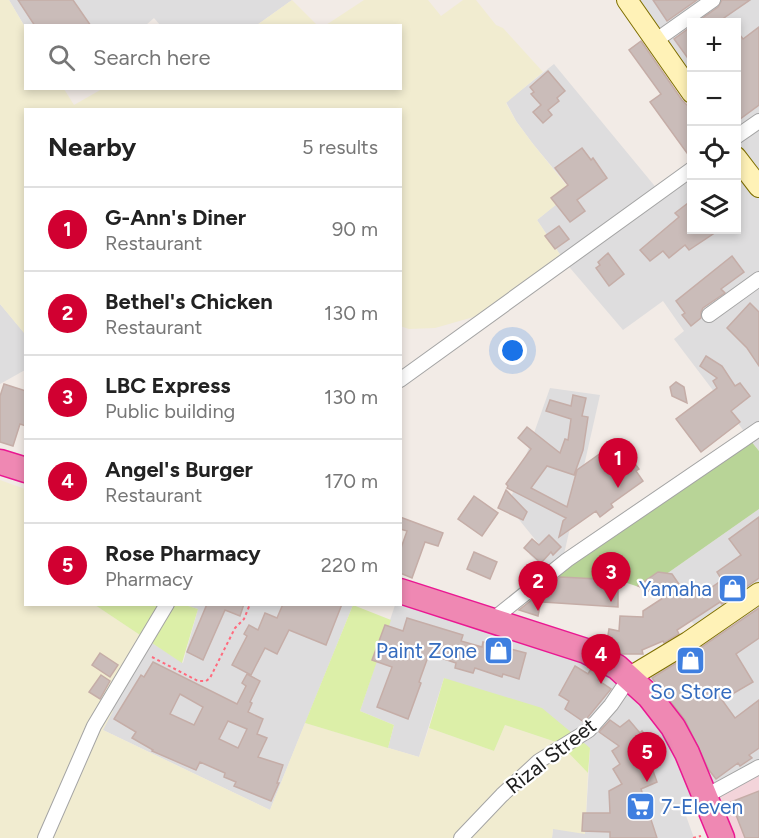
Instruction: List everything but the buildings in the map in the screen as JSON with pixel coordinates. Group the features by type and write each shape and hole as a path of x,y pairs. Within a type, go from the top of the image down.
{"highway":[{"path":"0,462 24,469"},
{"path":"402,592 586,651 617,667 630,677 650,696 673,727 706,796 722,838"}],"street":[{"path":"627,0 687,86"},
{"path":"655,41 713,0"},
{"path":"741,133 759,121"},
{"path":"741,164 759,187"},
{"path":"402,379 687,173"},
{"path":"709,315 759,279"},
{"path":"491,621 567,560 759,429"},
{"name":"Rizal Street","path":"461,838 539,761 589,730 611,705 630,677 688,642 759,593"},
{"path":"45,838 94,726 166,606"},
{"path":"706,796 759,767"}],"path":[{"path":"152,657 198,681 206,681 210,678 235,628 244,619 249,606"}],"shaded area":[{"path":"0,0 9,0 24,25 24,90 65,90 74,105 100,90 402,90 402,24 328,24 364,0 428,0 441,16 463,0 476,0 496,25 503,28 543,72 506,103 533,144 572,192 537,220 565,262 498,310 435,328 409,329 402,327 402,108 24,108 24,333 0,304"},
{"path":"9,0 292,0 258,24 159,24 154,18 147,24 24,25"},
{"path":"292,0 316,24 258,24"},
{"path":"625,0 759,0 759,451 674,339 684,331 663,301 623,330 565,262 537,220 572,191 533,144 516,121 506,102 554,64 658,190 687,169 687,234 741,234 741,18 687,18 687,96 655,42"},
{"path":"0,304 24,333 24,371 0,384"},
{"path":"550,388 600,395 560,572 553,577 529,554 538,543 508,506"},
{"path":"0,480 24,489 24,606 96,606 143,637 100,701 113,711 103,730 270,810 305,723 419,757 429,728 494,751 505,725 559,743 588,773 585,834 553,829 552,838 0,838"},
{"path":"759,509 759,760 681,802 694,838 552,838 553,828 585,833 590,749 444,678 419,757 388,748 394,725 360,711 395,606 402,606 402,591 630,677 695,625 679,609 645,589"},
{"path":"188,606 353,606 270,810 103,730 100,701 143,637 183,663 198,609"},
{"path":"759,774 759,838 728,838 712,798"}],"green space":[{"path":"751,441 759,451 759,509 645,589 618,580 557,577 560,572"},
{"path":"96,606 188,606 198,609 182,663"},
{"path":"353,606 391,620 360,711 394,725 388,748 305,723"},
{"path":"444,678 542,708 590,748 588,773 559,743 505,725 494,751 429,728"}],"place":[{"name":"G-Ann's Diner","path":"618,488"},
{"name":"Yamaha","path":"733,589"},
{"name":"LBC Express","path":"611,602"},
{"name":"Bethel's Chicken","path":"538,611"},
{"name":"Paint Zone","path":"498,651"},
{"name":"So Store","path":"691,661"},
{"name":"Angel's Burger","path":"601,684"},
{"name":"Rose Pharmacy","path":"647,782"},
{"name":"7-Eleven","path":"640,807"}]}
